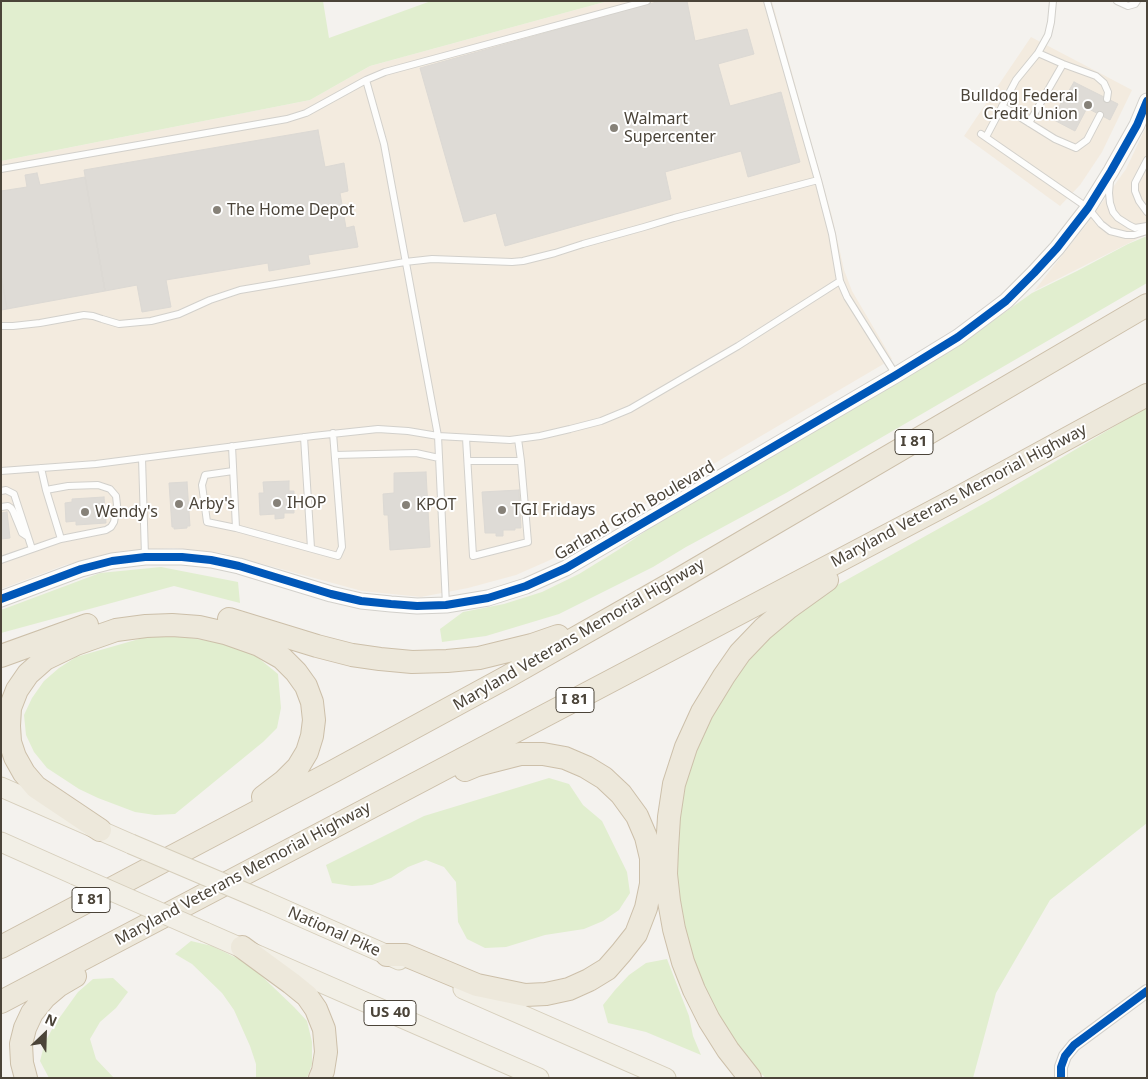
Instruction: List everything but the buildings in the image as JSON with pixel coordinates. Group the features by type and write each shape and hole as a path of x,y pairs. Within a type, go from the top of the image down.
{"highway":[{"name":"Maryland Veterans Memorial Highway","path":"1,946 139,875 508,677 1147,305"},
{"name":"Maryland Veterans Memorial Highway","path":"1,1002 945,505 1147,395"},
{"path":"750,1078 728,1050 709,1020 683,962 674,929 666,874 669,817 674,784 686,747 702,712 724,676 740,653 763,629 816,588 945,505"},
{"path":"1,656 114,617 174,610 230,619 318,646 380,659 412,662 479,658 532,646 562,634 681,578"},
{"path":"100,830 36,787 24,773 15,758 10,742 10,708 17,690 28,674 45,659 76,644 116,630 172,625 199,627 226,633 259,645 282,658 296,672 306,686 312,702 314,720 307,752 298,766 284,781 264,796 139,875"},
{"path":"318,835 477,765 520,754 543,754 565,758 586,767 604,778 621,794 637,816 646,837 651,858 651,884 646,908 636,934 621,953 606,969 589,980 569,989 546,994 525,995 477,985 406,955 388,955"},
{"path":"26,1078 22,1063 21,1044 25,1028 32,1013 45,998 58,986 207,892"},
{"path":"242,948 291,982 316,1009 324,1029 326,1052 320,1078"}],"main road":[{"name":"National Pike","path":"1,787 666,1078"},
{"name":"US 40","path":"1,842 539,1078"}],"street":[{"name":"Garland Groh Boulevard","path":"1,599 81,569 112,561 145,557 182,557 212,560 362,601 417,606 446,605 488,598 526,586 566,568 896,375 958,337 1006,301 1051,254 1088,208 1112,171 1137,125 1147,101"},
{"path":"1061,1078 1061,1067 1065,1056 1074,1045 1147,991"}],"lane":[{"path":"1,170 287,119 306,113 366,80 385,72 647,1"},
{"path":"767,1 818,180 832,234 840,281 846,296 896,375"},
{"path":"1053,1 1048,35 1038,53 1016,80 984,135 1088,208 1101,224 1110,231 1126,235 1147,231"},
{"path":"1117,1 1128,6 1135,4 1137,1"},
{"path":"1038,53 1096,76 1104,83 1108,92 1107,99"},
{"path":"1029,123 1063,64"},
{"path":"366,80 384,144 438,436 446,605"},
{"path":"1002,106 1055,139 1076,148 1087,140 1100,115"},
{"path":"1147,160 1135,183 1135,191 1139,201 1147,212"},
{"path":"1112,171 1109,192 1113,212 1118,218 1136,228 1147,226"},
{"path":"1,326 40,323 84,315 94,316 119,324 151,321 179,314 210,300 240,290 405,262 432,259 522,261 818,180"},
{"path":"1,471 142,458 333,433 378,429 408,430 438,436 510,440 540,436 601,422 630,409 738,346 840,281"},
{"path":"233,472 205,475 202,485 206,522 236,528 338,556 342,547 333,433"},
{"path":"304,437 311,548"},
{"path":"466,438 473,556 528,542 518,439"},
{"path":"232,446 236,528"},
{"path":"335,455 416,453 439,458"},
{"path":"142,458 145,557"},
{"path":"468,461 521,461"},
{"path":"41,468 61,539"},
{"path":"1,560 61,539 106,530 114,522 117,506 116,496 110,489 98,484 46,490"},
{"path":"1,491 6,490 14,494 32,549"},
{"path":"1,507 8,506 11,508 22,533 28,537"}],"shaded area":[{"path":"608,1 772,1 832,216 844,270 852,291 892,359 550,560 516,575 468,588 421,597 362,591 222,553 174,548 121,551 65,565 1,589 1,161 310,100 370,66"},
{"path":"1031,37 1132,90 1102,152 1080,185 1060,206 964,136"},
{"path":"1147,125 1147,234 1034,291 1086,225 1126,169"}],"green space":[{"path":"1,1 323,1 329,38 431,1 608,1 370,66 310,100 1,161"},
{"path":"1147,236 1147,283 786,493 653,567 559,614 486,636 442,642 440,629 463,612 504,604 542,592 579,574 669,515 980,330 1032,293"},
{"path":"1147,407 1147,823 1050,900 996,993 973,1078 766,1078 752,1066 715,1012 685,943 675,860 683,786 717,701 760,643 814,598 992,499"},
{"path":"161,567 238,582 240,603 174,586 1,633 1,610 100,573"},
{"path":"166,634 245,647 278,674 281,708 277,728 263,742 175,814 155,815 135,812 98,798 79,789 47,768 34,752 26,735 24,715 32,698 44,681 76,657 146,637"},
{"path":"549,778 569,784 583,805 602,821 627,872 630,893 619,910 603,921 584,929 545,935 506,947 485,948 467,939 458,922 456,882 444,867 426,860 408,867 391,878 372,885 352,886 332,883 326,865 424,816"},
{"path":"191,941 212,946 249,964 307,1021 312,1042 312,1064 307,1078 256,1078 256,1064 234,1010 222,993 192,964 175,954"},
{"path":"667,959 689,1016 693,1036 701,1055 646,1032 608,1023 603,1005 615,990 629,975 646,963"},
{"path":"113,978 128,992 116,1008 100,1022 90,1039 96,1059 114,1078 49,1078 40,1061 45,1042 55,1024 78,992 93,979"}],"cycle path":[{"path":"1,599 81,569 112,561 145,557 182,557 211,560 239,566 331,594 361,601 417,606 446,605 488,598 526,586 566,568 896,375 958,337 1006,301 1057,248 1088,208 1137,125 1147,101"},
{"path":"1061,1078 1061,1067 1065,1056 1074,1045 1147,991"}],"place":[{"name":"Bulldog Federal Credit Union","path":"1088,105"},
{"name":"Walmart Supercenter","path":"614,128"},
{"name":"The Home Depot","path":"217,210"},
{"name":"IHOP","path":"277,503"},
{"name":"Arby's","path":"179,504"},
{"name":"KPOT","path":"406,505"},
{"name":"TGI Fridays","path":"502,510"},
{"name":"Wendy's","path":"85,512"}]}
